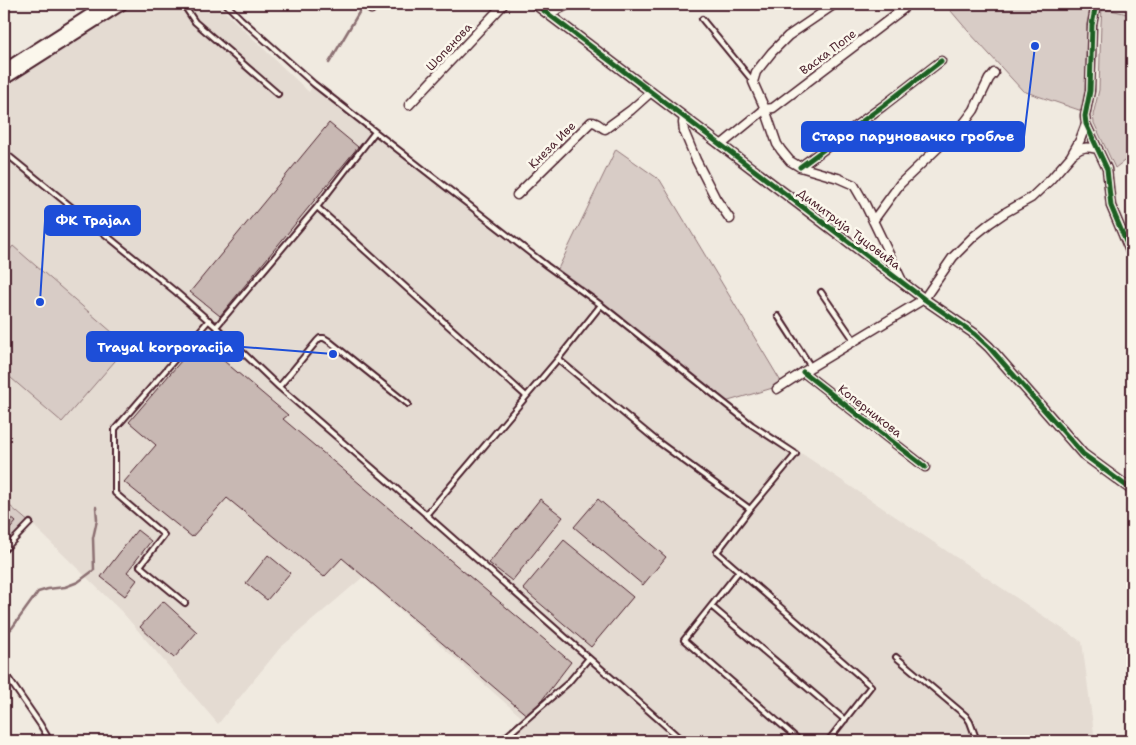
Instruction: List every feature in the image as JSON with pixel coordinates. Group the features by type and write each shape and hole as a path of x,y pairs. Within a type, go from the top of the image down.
{"main road":[{"path":"4,70 107,4"},
{"path":"4,79 122,4"}],"street":[{"name":"Шопенова","path":"409,105 504,4"},
{"name":"Димитрија Туцовића","path":"535,4 924,299 974,334 988,347 1083,454 1132,490"},
{"path":"549,14 569,4"},
{"path":"835,4 788,36 756,72 754,82 777,144 781,150 790,161 800,167 838,178 854,185 904,283"},
{"path":"1096,4 1092,25 1090,91 1085,116 1086,124 1107,169 1111,206 1132,256"},
{"name":"Васка Попе","path":"721,145 765,109 773,108 903,9"},
{"path":"800,167 941,61"},
{"path":"873,221 900,184 970,116 988,79 994,73"},
{"name":"Кнеза Иве","path":"517,195 591,122 597,123 605,129 651,92"},
{"path":"684,117 684,131 696,160 716,199 730,219"},
{"path":"777,389 854,340 924,299 953,257 974,236 1006,212 1031,198 1051,179 1070,156 1080,140 1086,124"},
{"path":"1070,156 1080,148 1098,149"},
{"name":"Коперникова","path":"803,372 925,467"}],"lane":[{"path":"183,4 195,22 278,94"},
{"path":"226,4 314,84 752,424 796,454 717,552 871,686 828,741"},
{"path":"702,20 754,82"},
{"path":"216,326 317,207 375,132"},
{"path":"4,152 216,326 279,387 683,741"},
{"path":"317,207 526,396"},
{"path":"821,292 854,340"},
{"path":"426,515 601,305"},
{"path":"778,316 811,367"},
{"path":"185,602 140,566 164,535 115,493 115,430 209,320"},
{"path":"279,387 317,341 320,338 324,338 408,404"},
{"path":"558,358 656,441 750,509"},
{"path":"4,550 30,523"},
{"path":"739,571 684,640 800,741"},
{"path":"711,606 845,720"},
{"path":"896,657 966,716 977,741"},
{"path":"501,741 568,683 589,658"},
{"path":"4,672 50,741"}],"shaded area":[{"path":"122,4 217,4 309,92 314,84 725,402 1082,642 1095,741 506,741 526,721 363,577 280,648 218,724 123,613 31,523 4,501 4,79"},
{"path":"945,4 1092,4 1088,87 1082,111 1023,91"},
{"path":"1102,8 1132,15 1132,155 1115,168 1094,123 1093,115 1099,90"},
{"path":"616,149 660,180 783,385 725,402 557,271"},
{"path":"13,246 128,346 62,422 4,372 4,257"},
{"path":"4,501 30,523 4,550"}],"building":[{"path":"329,123 358,147 220,316 190,292"},
{"path":"199,340 288,415 283,419 571,662 529,717 342,558 324,577 227,498 192,537 124,482 156,445 129,422"},
{"path":"540,499 563,517 512,581 489,563"},
{"path":"598,499 666,557 643,585 574,527"},
{"path":"4,512 16,522 5,535 4,534"},
{"path":"137,530 151,541 127,572 137,580 125,596 101,577"},
{"path":"564,540 633,597 591,647 523,589"},
{"path":"268,555 290,573 267,600 246,583"},
{"path":"163,601 197,632 174,658 140,627"}],"waterway":[{"path":"329,63 364,4"},
{"path":"4,635 12,628 38,592 65,587 78,582 94,570 93,538 97,520 96,507"}],"cycle path":[{"path":"535,4 924,299 975,334 989,347 1083,454 1132,490"},
{"path":"1096,4 1092,25 1090,91 1085,116 1086,124 1107,169 1111,206 1132,256"},
{"path":"800,167 941,61"},
{"path":"803,372 925,467"}],"place":[{"name":"Старо паруновачко гробље","path":"1035,46"},
{"name":"ФК Трајал","path":"40,302"},
{"name":"Trayal korporacija","path":"333,354"}]}
